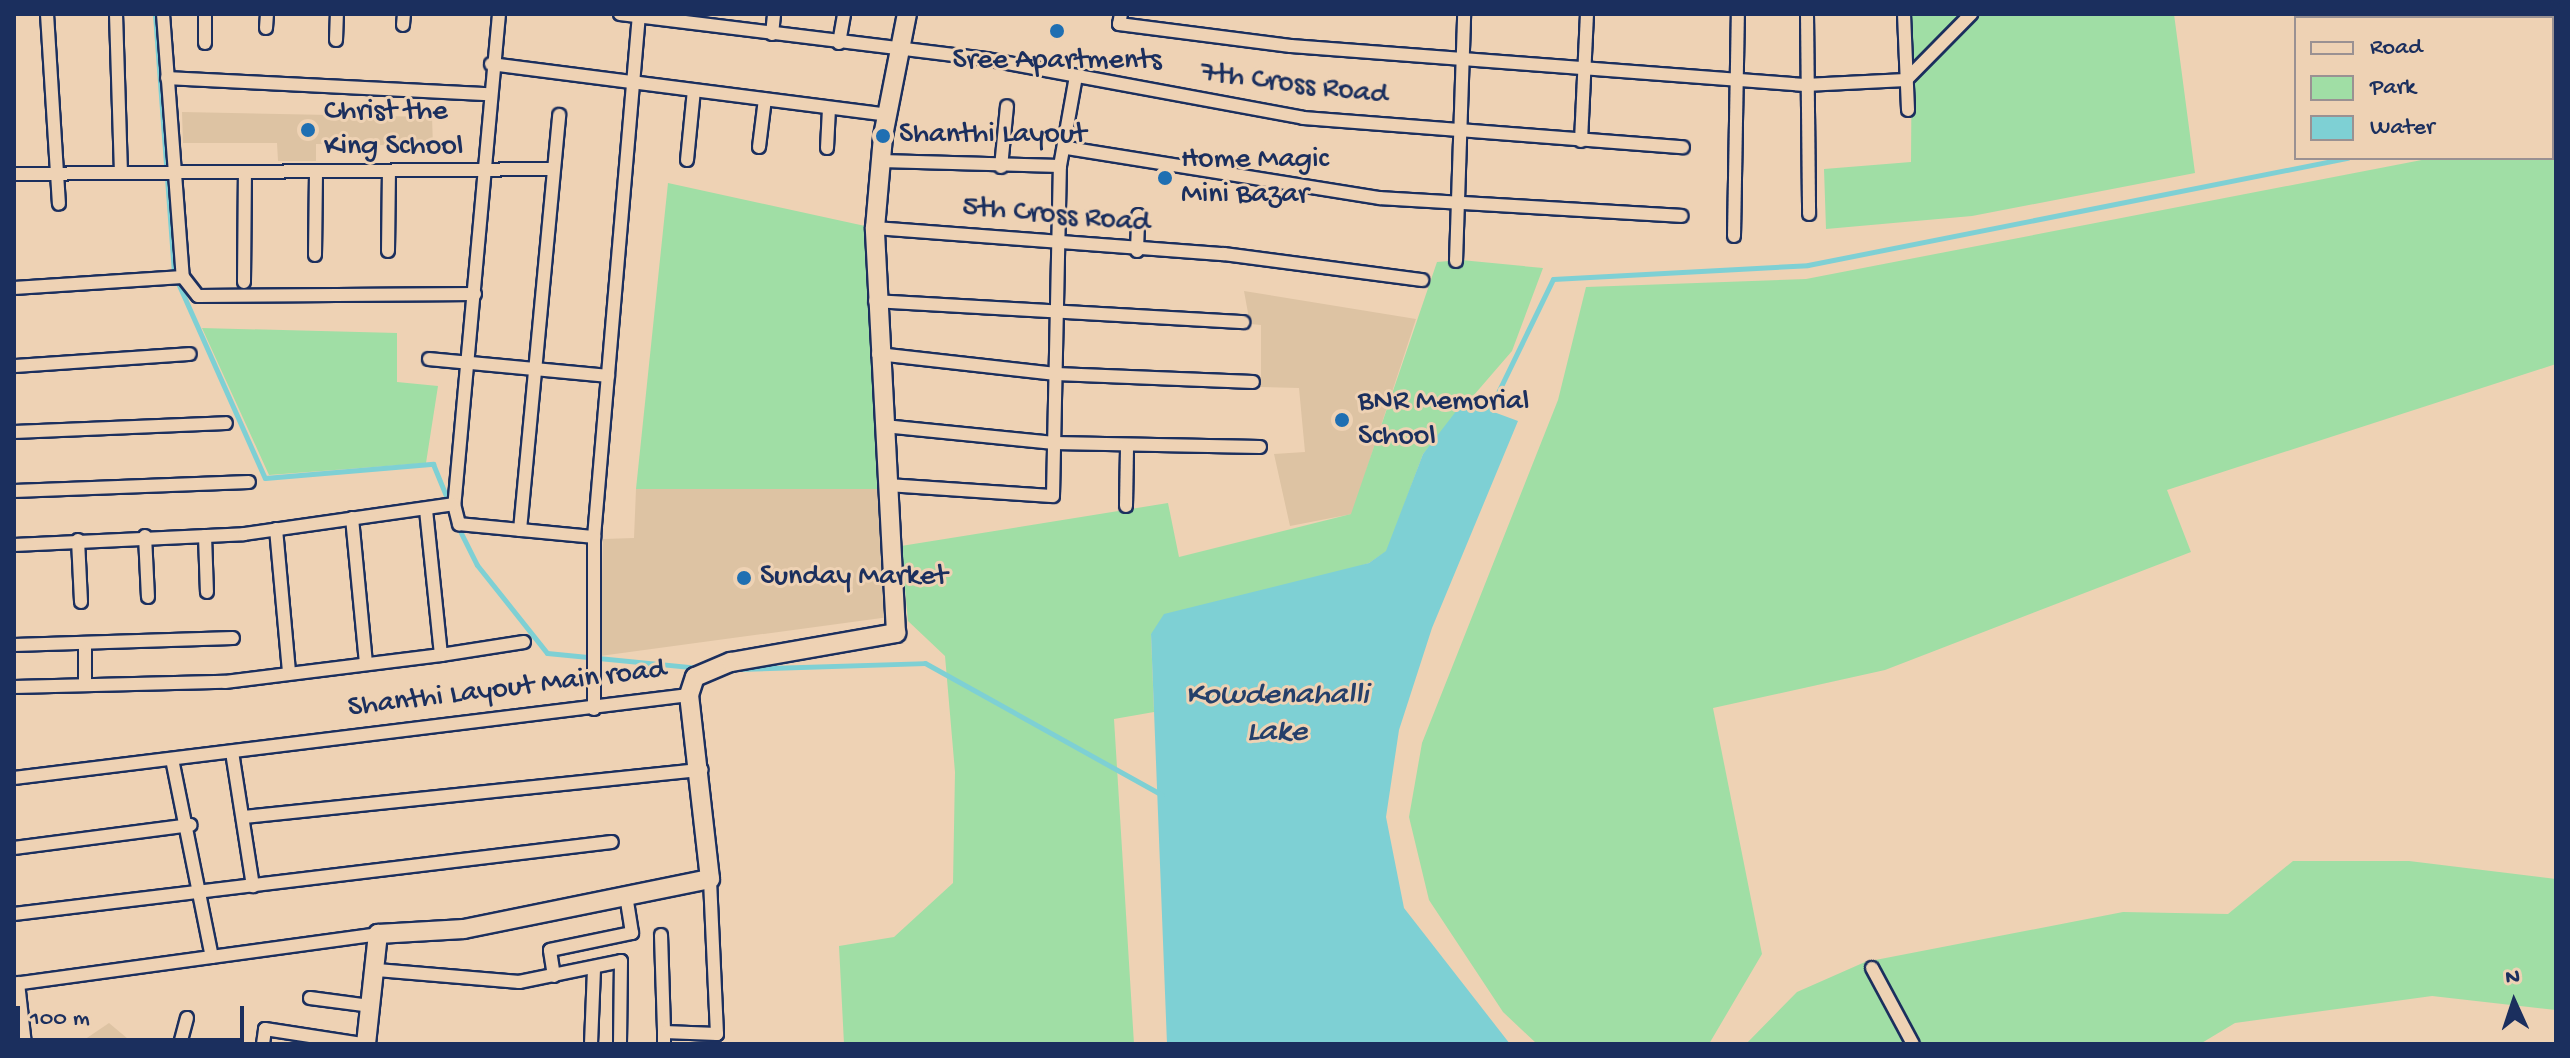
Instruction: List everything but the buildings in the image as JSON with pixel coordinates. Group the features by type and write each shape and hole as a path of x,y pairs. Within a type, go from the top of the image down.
{"street":[{"path":"47,14 59,204"},
{"path":"116,14 121,173"},
{"path":"163,14 183,277 198,296 475,294"},
{"path":"205,14 205,43"},
{"path":"266,28 267,14"},
{"path":"336,40 337,14"},
{"path":"499,14 488,94 470,363 454,504 459,524 594,537"},
{"name":"7th Cross Road","path":"620,14 670,17 1076,76 1303,118 1683,147"},
{"path":"772,34 774,14"},
{"path":"839,43 844,14"},
{"name":"Shanthi Layout Main road","path":"14,778 689,695 695,677 731,662 896,633 875,301 875,228 887,115 907,14"},
{"path":"1121,14 1119,24 1463,62 1738,84 1805,85 1906,80 1971,14"},
{"path":"1456,261 1461,199 1464,14"},
{"path":"1581,141 1587,14"},
{"path":"1734,236 1738,14"},
{"path":"1807,14 1805,85 1809,214"},
{"path":"1904,14 1908,110"},
{"path":"594,709 594,537 629,81 639,15"},
{"path":"491,64 887,115"},
{"path":"886,485 1053,496 1060,166 1067,148 1076,76"},
{"path":"167,78 488,94"},
{"path":"687,160 694,90"},
{"path":"759,147 765,99"},
{"path":"1001,167 1007,106"},
{"path":"827,148 829,108"},
{"path":"520,530 559,115"},
{"path":"1067,148 1380,198 1461,199 1681,216"},
{"path":"881,161 1001,167 1060,166"},
{"path":"14,174 553,169"},
{"path":"315,255 316,171"},
{"path":"388,251 389,171"},
{"path":"244,282 245,172"},
{"path":"1137,251 1138,215"},
{"name":"5th Cross Road","path":"875,228 1137,251 1224,254 1422,280"},
{"path":"14,288 163,281 183,277"},
{"path":"875,301 1243,322"},
{"path":"14,366 190,354"},
{"path":"878,354 1056,374 1253,382"},
{"path":"429,359 608,376"},
{"path":"14,432 226,423"},
{"path":"884,426 1054,443 1260,447"},
{"path":"1126,506 1127,446"},
{"path":"14,491 249,482"},
{"path":"14,545 145,536 205,536 454,504"},
{"path":"426,510 441,655"},
{"path":"352,518 366,663"},
{"path":"276,529 289,671"},
{"path":"145,536 148,597"},
{"path":"205,536 207,592"},
{"path":"78,540 81,602"},
{"path":"14,645 233,638"},
{"path":"14,687 225,682 289,671 441,655 524,642"},
{"path":"85,643 85,684"},
{"path":"661,935 664,1038 717,1034 703,770 689,695"},
{"path":"232,752 253,886"},
{"path":"172,759 191,825 212,957"},
{"path":"244,817 703,770"},
{"path":"14,848 191,825"},
{"path":"14,914 612,842"},
{"path":"25,1044 16,984 378,934 464,929 710,879"},
{"path":"554,976 550,950 632,933 626,897"},
{"path":"263,1044 265,1029 364,1044 377,970 378,934"},
{"path":"377,970 458,982 554,976 621,961 620,1044"},
{"path":"1872,968 1913,1044"},
{"path":"591,1044 594,969"},
{"path":"310,998 371,1006"},
{"path":"180,1044 187,1018"}],"shaded area":[{"name":"Christ the King School","path":"182,112 432,117 433,146 316,144 316,161 278,161 277,143 183,143"},
{"name":"BNR Memorial School","path":"1244,291 1416,319 1352,514 1290,526 1274,454 1305,452 1299,388 1261,387 1261,325 1250,324"},
{"name":"Sunday Market","path":"636,489 878,489 889,617 600,656 603,539 634,538"},
{"path":"109,1023 134,1044 78,1044"}],"green space":[{"path":"1912,14 2174,14 2195,173 1972,216 1826,229 1824,169 1911,162"},
{"path":"2555,134 2556,364 2167,490 2191,552 1885,670 1713,708 1762,954 1709,1044 1537,1044 1503,1012 1429,900 1409,817 1422,743 1558,400 1586,287 1806,279 2422,160 2554,160"},
{"path":"668,183 865,226 878,489 636,489"},
{"path":"1461,260 1543,268 1512,351 1423,454 1387,551 1369,563 1151,634 1154,712 1114,719 1134,1044 844,1044 839,946 894,937 953,883 955,772 945,656 908,621 901,546 1168,503 1179,557 1351,514 1437,262"},
{"path":"202,328 397,333 397,382 438,386 426,463 269,475"},
{"path":"2293,861 2409,861 2556,879 2556,1010 2432,996 2235,1023 2200,1044 1746,1044 1797,992 1865,962 2123,912 2228,914"}],"water":[{"name":"Kowdenahalli Lake","path":"1464,401 1518,421 1432,628 1399,730 1386,817 1404,908 1510,1044 1167,1044 1151,634 1164,614 1369,563 1386,551 1423,454"}],"waterway":[{"path":"155,14 174,274 265,478 433,464 449,503"},
{"path":"1487,415 1553,279 1808,265 2337,160"},
{"path":"458,527 477,565 547,653 701,668"},
{"path":"738,669 925,663 1162,795"}],"place":[{"name":"Sree Apartments","path":"1057,31"},
{"name":"Christ the King School","path":"308,130"},
{"name":"Shanthi Layout","path":"883,136"},
{"name":"Home Magic Mini Bazar","path":"1165,178"},
{"name":"BNR Memorial School","path":"1342,420"},
{"name":"Sunday Market","path":"744,578"}]}
